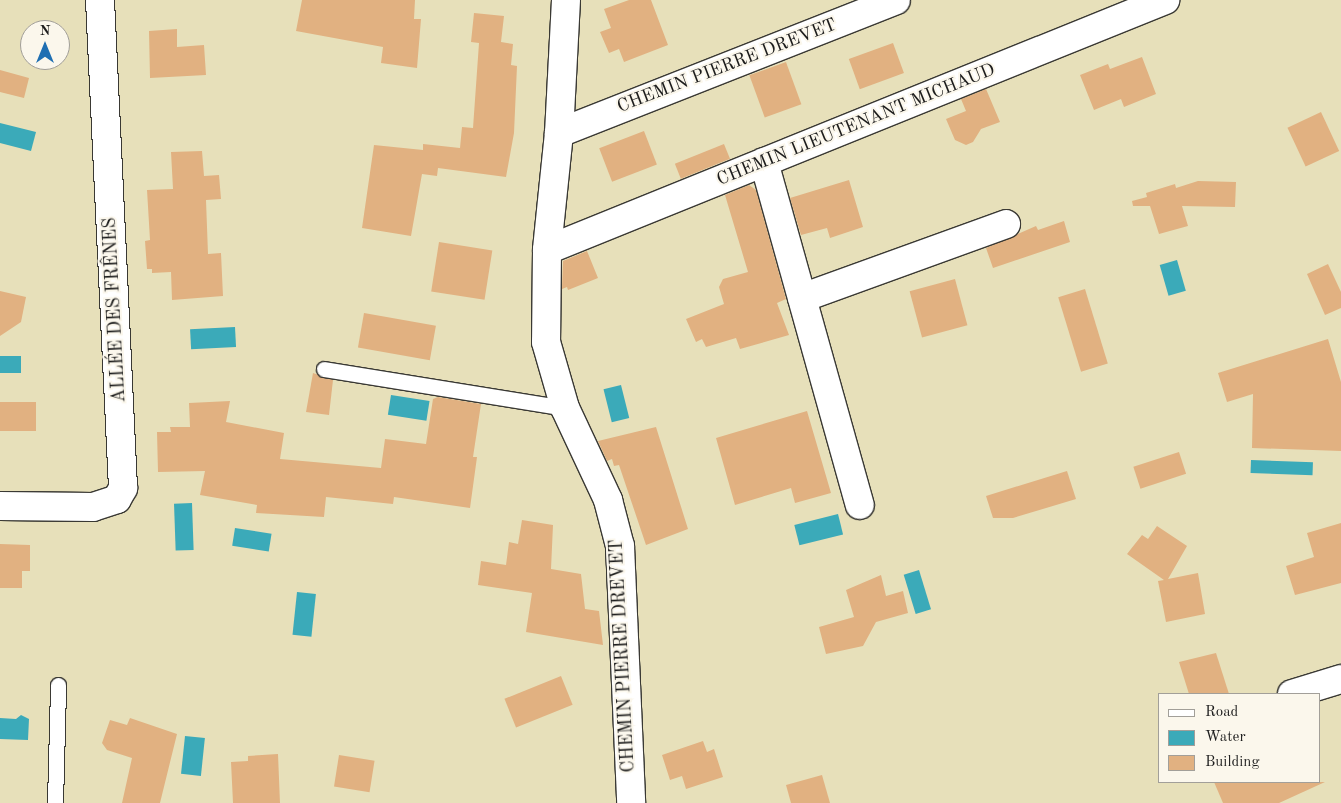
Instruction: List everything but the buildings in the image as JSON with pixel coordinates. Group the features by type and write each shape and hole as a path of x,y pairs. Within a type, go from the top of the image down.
{"street":[{"name":"ALLÉE DES FRÊNES","path":"0,506 93,507 117,499 124,488 100,0"},
{"name":"CHEMIN PIERRE DREVET","path":"566,0 559,133 548,250 546,342 565,408 608,500 620,546 631,803"},
{"name":"CHEMIN PIERRE DREVET","path":"559,133 896,0"},
{"name":"CHEMIN LIEUTENANT MICHAUD","path":"548,250 1165,0"},
{"path":"764,162 860,506"},
{"path":"802,298 1006,224"},
{"path":"1295,693 1341,679"}],"lane":[{"path":"324,369 565,408"},
{"path":"55,803 58,685"}],"water":[{"path":"0,123 36,132 31,151 0,143"},
{"path":"1177,260 1186,291 1169,296 1160,265"},
{"path":"235,327 236,347 191,349 190,329"},
{"path":"0,356 21,356 21,373 0,373"},
{"path":"621,385 629,418 612,422 604,389"},
{"path":"391,395 430,401 426,421 388,415"},
{"path":"1251,460 1313,462 1313,475 1251,473"},
{"path":"192,503 194,550 176,551 174,504"},
{"path":"838,514 843,534 799,545 794,525"},
{"path":"235,528 272,534 269,552 232,546"},
{"path":"919,570 931,609 916,614 904,575"},
{"path":"297,592 316,594 311,637 293,635"},
{"path":"21,715 29,719 28,740 0,739 0,718 16,719"},
{"path":"185,736 205,738 201,776 181,774"}]}
